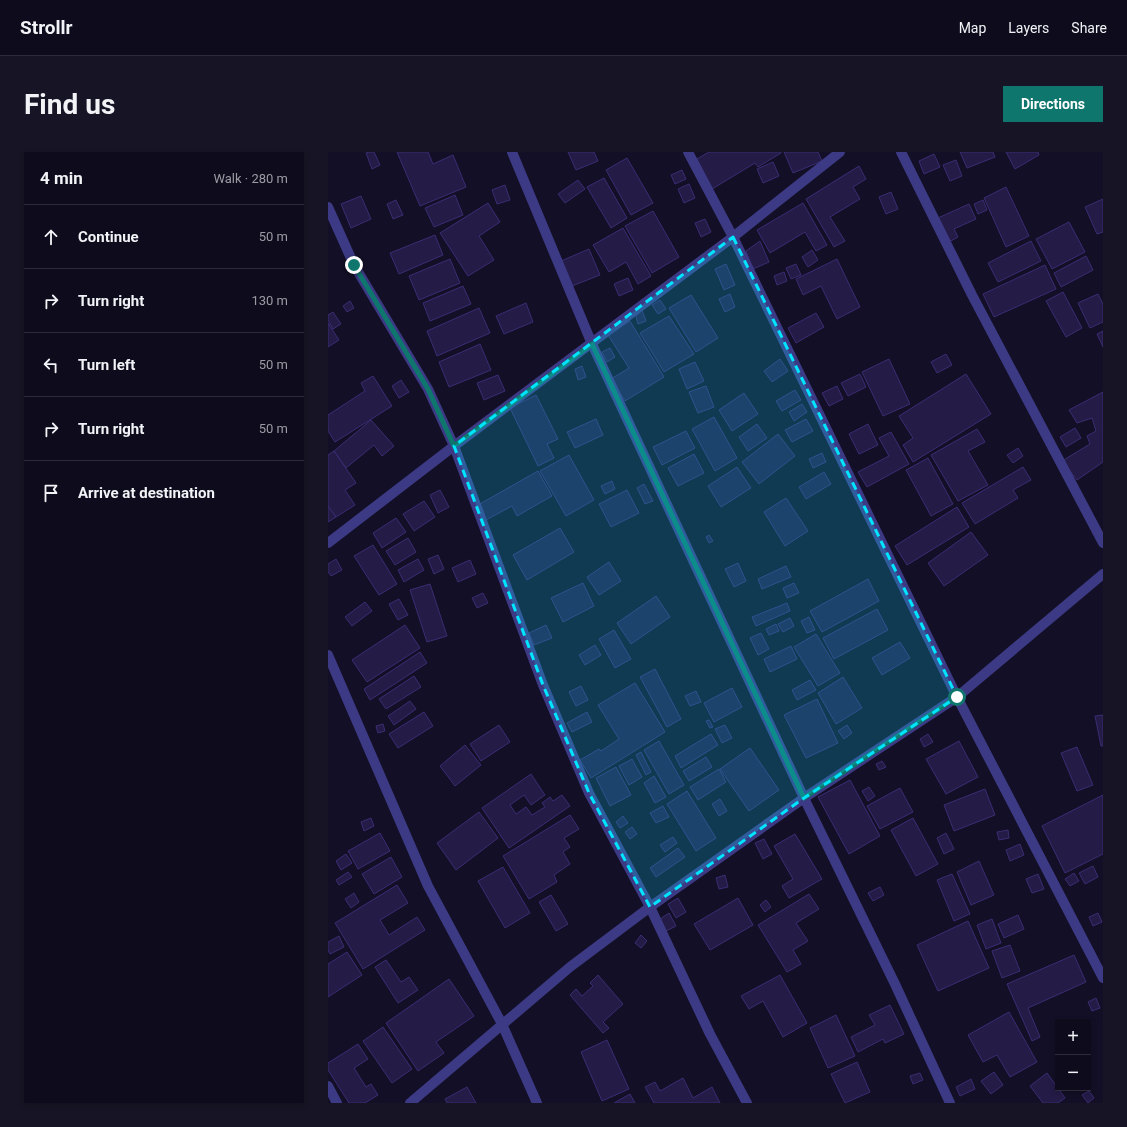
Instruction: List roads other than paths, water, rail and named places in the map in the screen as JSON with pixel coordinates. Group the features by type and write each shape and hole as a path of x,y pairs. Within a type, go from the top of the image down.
{"street":[{"path":"512,152 592,344 804,798 895,984 950,1103"},
{"path":"688,152 733,237 957,697 1103,978"},
{"path":"328,543 454,446 733,237 840,152"},
{"path":"901,152 972,295 1103,543"},
{"path":"328,207 354,265 428,389 454,446 543,685 586,786 650,907 710,1034 747,1103"},
{"path":"410,1103 570,967 650,907 804,798 957,697 1103,574"},
{"path":"328,655 428,886 502,1024 537,1103"},
{"path":"328,1086 337,1103"}]}
